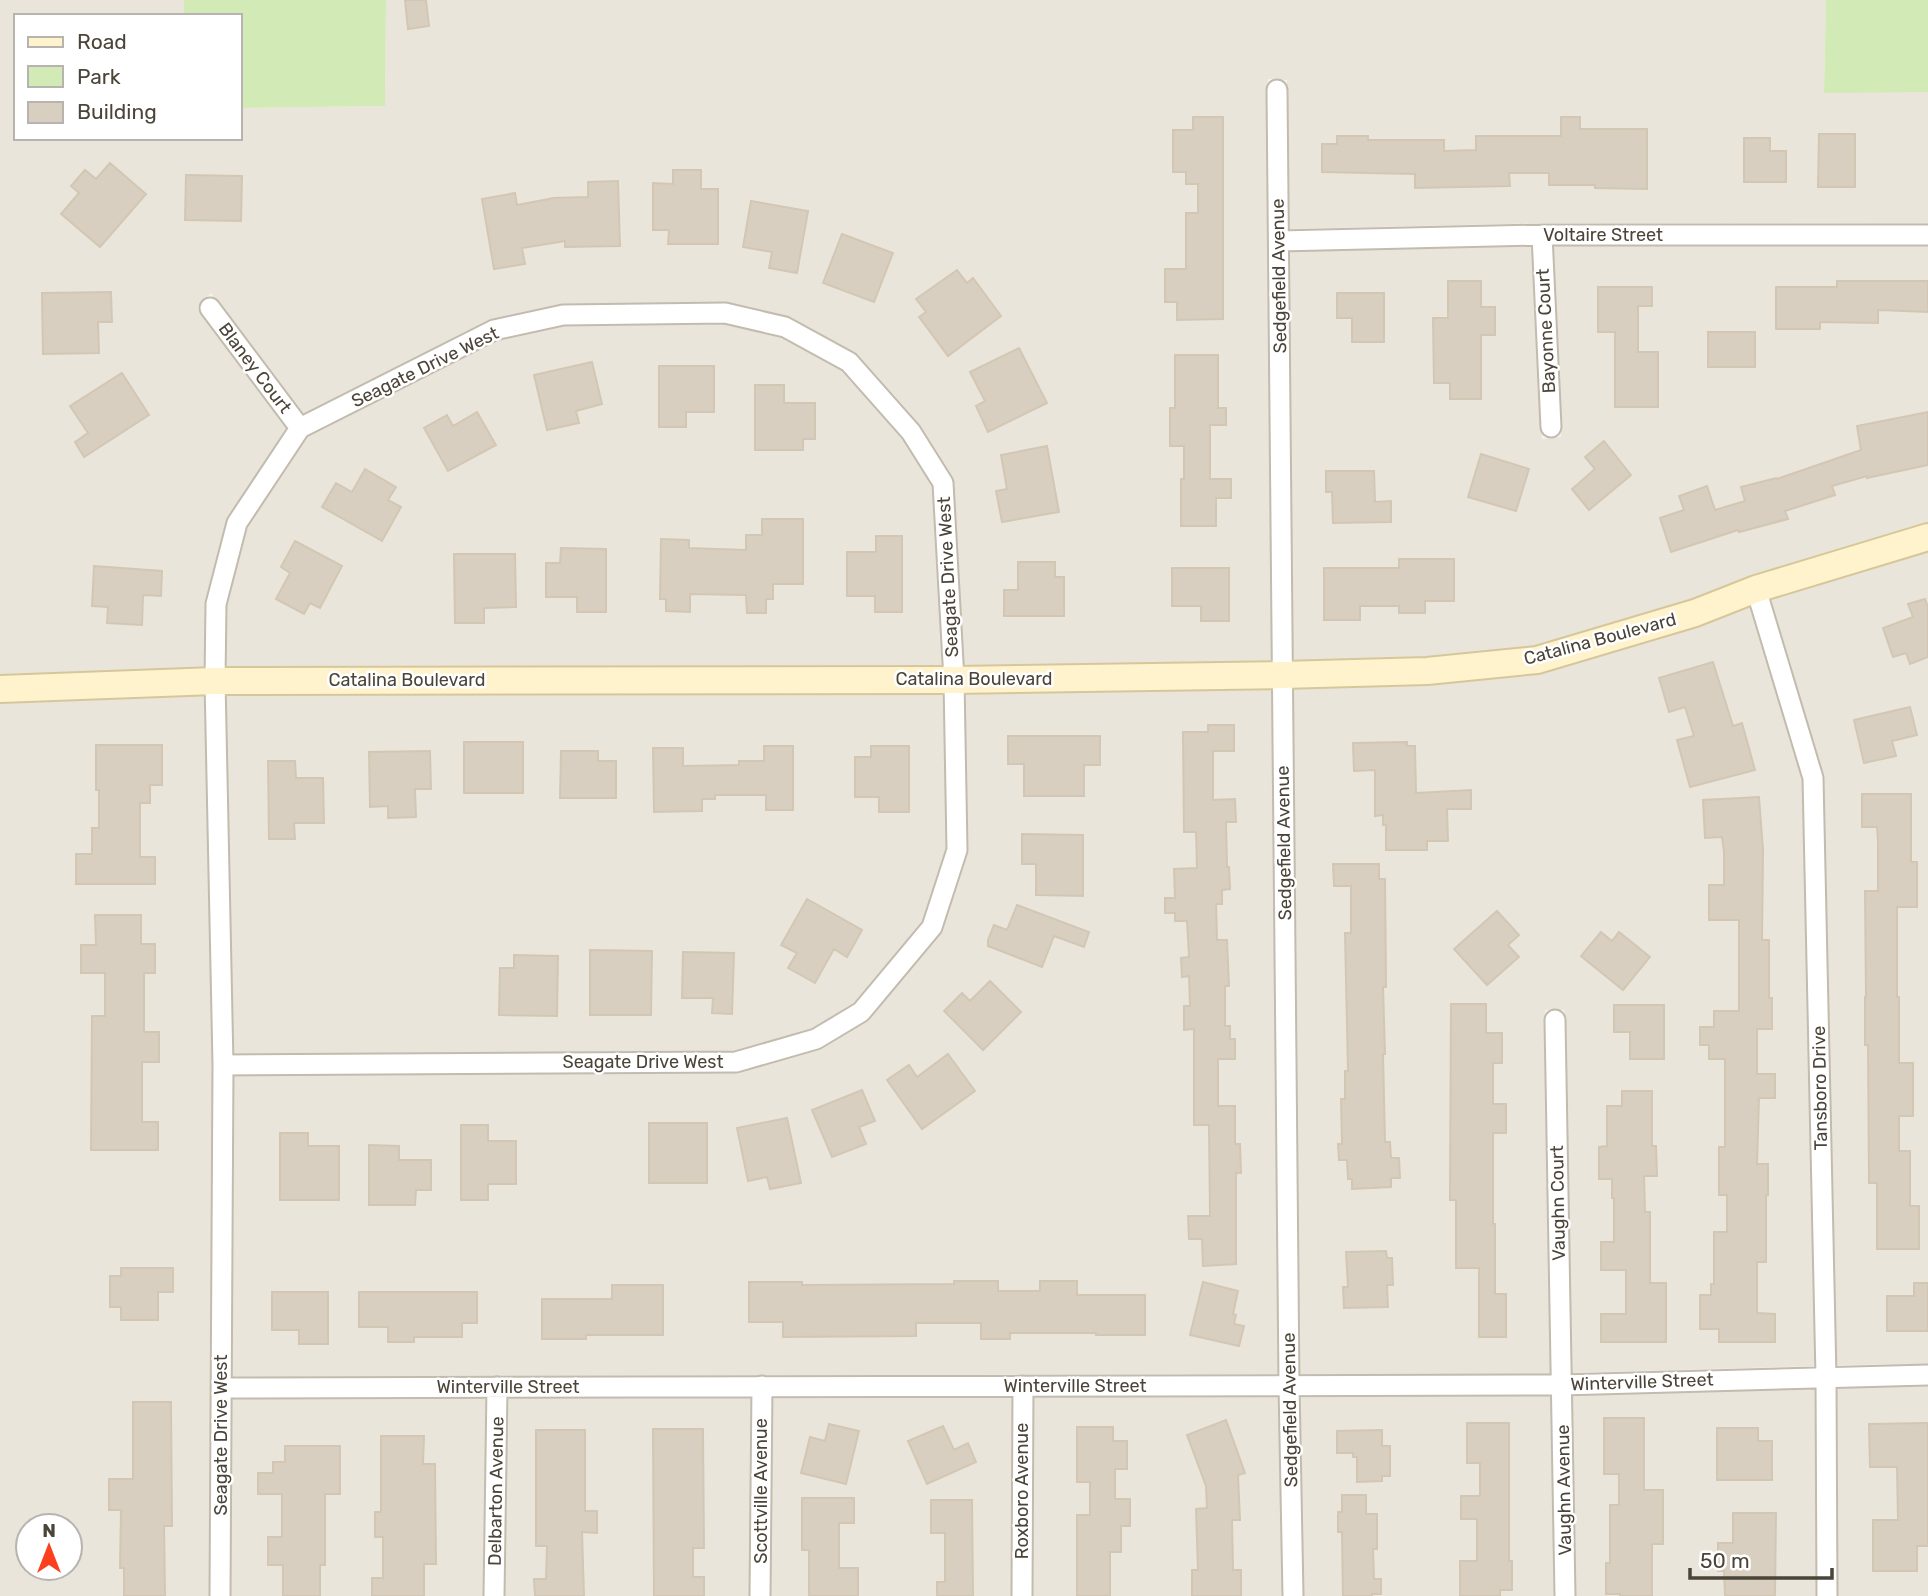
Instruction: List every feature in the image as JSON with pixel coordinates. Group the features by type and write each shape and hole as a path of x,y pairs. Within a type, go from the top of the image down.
{"street":[{"name":"Sedgefield Avenue","path":"1277,90 1293,1596"},
{"name":"Voltaire Street","path":"1279,240 1542,234 1928,235"},
{"name":"Bayonne Court","path":"1542,234 1551,427"},
{"name":"Blaney Court","path":"211,308 300,428"},
{"name":"Seagate Drive West","path":"220,1596 223,1065 215,681 216,604 237,523 300,428 494,330 563,315 725,313 785,327 849,362 911,432 943,484 954,680 957,850 932,927 861,1012 816,1039 736,1062 223,1065"},
{"name":"Catalina Boulevard","path":"0,689 215,681 954,680 1427,671 1537,660 1695,613 1756,589 1928,537"},
{"name":"Tansboro Drive","path":"1756,589 1814,778 1826,1377 1827,1596"},
{"name":"Vaughn Court","path":"1555,1020 1561,1385"},
{"name":"Winterville Street","path":"221,1388 1561,1385 1928,1375"},
{"name":"Vaughn Avenue","path":"1561,1385 1565,1596"},
{"name":"Scottville Avenue","path":"760,1596 762,1386"},
{"name":"Roxboro Avenue","path":"1022,1596 1023,1386"},
{"name":"Delbarton Avenue","path":"494,1596 497,1387"}],"shaded area":[{"path":"0,0 184,0 184,14 14,14 14,140 242,140 242,108 385,106 386,0 1826,0 1824,92 1928,92 1928,224 1551,223 1288,229 1287,80 1268,79 1266,114 1272,665 963,669 951,477 918,425 855,354 786,316 725,302 561,304 490,320 303,415 211,293 197,307 288,429 228,520 207,601 205,670 0,678"},
{"path":"1532,246 1542,439 1561,437 1552,246 1928,246 1928,525 1535,650 1427,660 1291,664 1288,251"},
{"path":"724,324 782,338 843,371 904,439 933,487 944,669 225,670 225,606 246,528 306,437 497,341 564,326"},
{"path":"1928,548 1928,1364 1835,1365 1823,778 1768,596"},
{"path":"1750,603 1804,780 1816,1366 1571,1373 1564,1010 1545,1010 1551,1374 1299,1374 1292,686 1427,682"},
{"path":"1272,687 1280,1374 231,1377 233,1076 736,1073 819,1050 868,1020 941,931 967,850 964,691"},
{"path":"945,691 948,848 924,921 855,1003 813,1029 735,1051 233,1054 225,692"},
{"path":"205,692 213,1065 210,1596 0,1596 0,700"},
{"path":"1928,1386 1928,1596 1837,1596 1835,1387"},
{"path":"1816,1388 1817,1596 1575,1596 1571,1395"},
{"path":"1280,1396 1284,1596 1031,1596 1032,1397"},
{"path":"1299,1396 1552,1396 1556,1596 1303,1596"},
{"path":"752,1397 750,1596 504,1596 506,1398"},
{"path":"771,1397 1013,1397 1012,1596 770,1596"},
{"path":"487,1398 485,1596 229,1596 231,1399"}],"green space":[{"path":"184,0 386,0 385,106 242,108 242,14 184,14"},
{"path":"1826,0 1928,0 1928,92 1824,93"}],"building":[{"path":"405,0 426,0 429,26 408,29"},
{"path":"1193,117 1223,117 1223,319 1177,320 1177,302 1165,302 1165,269 1186,269 1186,213 1198,213 1198,184 1186,184 1186,172 1173,172 1173,130 1193,130"},
{"path":"1561,117 1580,117 1580,129 1647,129 1647,189 1549,185 1549,173 1509,173 1510,186 1415,188 1415,174 1322,172 1322,144 1337,144 1337,136 1368,136 1368,140 1444,140 1444,151 1476,150 1476,136 1561,136"},
{"path":"1819,134 1855,134 1855,187 1818,187"},
{"path":"1744,138 1770,138 1770,151 1786,151 1786,182 1744,182"},
{"path":"110,163 146,194 100,247 61,214 79,193 71,186 85,170 96,179"},
{"path":"673,170 701,170 701,189 718,189 718,244 668,244 669,230 653,230 653,183 673,184"},
{"path":"186,175 242,176 241,221 185,220"},
{"path":"618,181 620,246 565,247 565,241 522,248 525,264 494,269 482,199 515,193 517,205 554,198 588,197 588,182"},
{"path":"751,201 808,211 797,273 769,268 772,252 743,247"},
{"path":"842,234 893,253 874,302 823,283"},
{"path":"957,270 967,283 973,278 1001,316 948,356 919,317 926,312 916,299"},
{"path":"1448,281 1481,281 1481,307 1495,307 1495,335 1481,335 1481,399 1450,399 1450,383 1434,383 1433,318 1448,318"},
{"path":"1837,281 1928,281 1928,312 1878,310 1878,323 1820,322 1820,329 1776,329 1776,287 1837,287"},
{"path":"1598,287 1652,287 1652,306 1638,306 1638,352 1658,352 1658,407 1615,407 1615,332 1598,332"},
{"path":"111,292 112,322 98,322 99,353 43,354 42,293"},
{"path":"1337,293 1384,293 1384,342 1352,342 1352,318 1337,318"},
{"path":"1708,332 1755,332 1755,367 1708,367"},
{"path":"1019,348 1047,403 988,432 976,406 985,401 970,372"},
{"path":"1175,355 1218,355 1218,408 1226,408 1226,425 1210,425 1210,479 1231,479 1231,498 1216,498 1216,526 1181,526 1184,446 1170,446 1170,408 1175,408"},
{"path":"592,362 602,404 576,411 579,423 547,430 534,375"},
{"path":"659,366 714,366 714,412 686,412 686,427 659,427"},
{"path":"122,373 149,415 84,457 75,442 88,433 70,406"},
{"path":"755,385 784,385 784,403 815,403 815,439 803,439 803,450 755,450"},
{"path":"477,412 496,445 448,471 424,428 447,415 453,426"},
{"path":"1928,412 1928,465 1867,476 1832,486 1835,495 1785,511 1788,519 1739,532 1738,530 1671,552 1660,518 1684,510 1679,496 1707,486 1715,510 1745,501 1741,487 1777,479 1861,450 1857,426"},
{"path":"1604,441 1631,475 1589,510 1572,489 1595,469 1585,457"},
{"path":"1047,446 1059,512 1002,522 996,491 1007,489 1001,455"},
{"path":"1481,454 1529,469 1516,511 1468,497"},
{"path":"365,469 396,487 388,500 401,507 382,541 322,507 336,483 352,492"},
{"path":"1326,471 1374,471 1375,502 1391,501 1391,522 1333,523 1332,492 1326,492"},
{"path":"762,519 803,519 803,584 773,584 773,599 766,599 766,613 747,613 746,595 690,594 690,612 666,611 666,599 660,599 661,539 689,540 689,548 746,550 746,535 762,535"},
{"path":"876,536 902,536 902,612 875,612 875,596 847,596 847,552 876,552"},
{"path":"295,541 342,566 320,608 310,603 304,614 276,599 290,573 281,567"},
{"path":"561,548 606,549 606,612 577,612 577,597 546,597 546,563 560,563"},
{"path":"454,554 515,554 516,607 484,608 484,623 455,623"},
{"path":"1399,559 1454,559 1454,601 1425,601 1425,613 1399,613 1399,606 1360,606 1360,620 1324,620 1324,568 1399,568"},
{"path":"1018,562 1055,562 1055,577 1064,577 1064,616 1004,616 1004,590 1018,590"},
{"path":"94,566 162,571 161,596 143,595 142,625 107,623 108,607 92,606"},
{"path":"1172,568 1229,568 1229,621 1201,621 1201,606 1172,606"},
{"path":"1925,599 1928,607 1928,657 1910,664 1906,653 1893,657 1883,628 1913,617 1908,604"},
{"path":"1713,662 1733,726 1742,723 1755,770 1690,787 1677,740 1694,736 1685,707 1669,712 1659,678"},
{"path":"1910,707 1917,735 1892,741 1896,756 1864,763 1854,720"},
{"path":"1208,725 1234,725 1234,751 1213,751 1213,800 1235,799 1236,822 1226,822 1230,889 1222,890 1222,904 1216,904 1217,940 1227,940 1229,986 1225,986 1225,1026 1230,1026 1230,1039 1235,1039 1235,1059 1218,1059 1218,1106 1235,1106 1235,1144 1240,1144 1241,1173 1236,1173 1236,1264 1203,1266 1202,1239 1189,1239 1188,1216 1210,1216 1209,1125 1194,1125 1194,1029 1184,1030 1184,1006 1190,1006 1189,976 1182,977 1181,958 1189,957 1187,921 1175,921 1175,913 1165,913 1165,898 1175,898 1174,869 1197,868 1196,832 1184,832 1183,732 1208,732"},
{"path":"1008,736 1100,736 1100,765 1084,765 1084,796 1024,796 1024,764 1008,764"},
{"path":"464,742 523,742 523,793 464,793"},
{"path":"1407,742 1407,746 1415,746 1416,793 1471,790 1471,809 1447,809 1448,841 1427,841 1427,850 1386,850 1386,825 1383,825 1383,815 1375,816 1375,770 1354,771 1353,743"},
{"path":"96,745 162,745 162,785 150,785 150,803 140,803 140,857 155,857 155,884 76,884 76,854 92,854 92,828 99,828"},
{"path":"764,746 793,746 793,810 766,810 766,795 715,795 715,799 702,799 702,811 654,812 653,748 683,748 683,766 739,765 739,761 764,761"},
{"path":"871,746 909,746 909,812 879,812 879,797 855,797 855,757 871,757"},
{"path":"430,751 431,789 415,789 416,817 388,818 388,806 370,807 369,752"},
{"path":"561,751 598,751 598,761 616,761 616,798 560,798"},
{"path":"268,761 295,761 296,778 323,778 324,823 294,823 295,839 269,839"},
{"path":"1862,794 1911,794 1911,862 1917,862 1917,907 1897,907 1897,997 1899,1063 1913,1063 1913,1116 1899,1116 1899,1151 1910,1151 1910,1206 1919,1206 1919,1249 1877,1249 1877,1183 1869,1183 1868,1045 1865,1045 1865,891 1878,891 1878,841 1877,827 1862,827"},
{"path":"1759,797 1763,850 1762,940 1769,940 1772,1029 1757,1029 1757,1074 1775,1074 1775,1098 1759,1098 1757,1164 1768,1164 1768,1195 1766,1262 1757,1262 1757,1313 1775,1314 1775,1342 1719,1342 1719,1329 1700,1329 1700,1295 1711,1295 1711,1284 1714,1284 1714,1232 1727,1232 1727,1195 1719,1195 1719,1147 1725,1147 1725,1059 1709,1059 1709,1045 1700,1045 1700,1027 1714,1027 1714,1011 1739,1011 1739,920 1709,920 1709,885 1724,885 1724,852 1722,837 1705,838 1703,800"},
{"path":"1022,834 1083,835 1083,896 1036,895 1036,864 1022,864"},
{"path":"1333,864 1379,864 1379,879 1385,879 1385,1142 1390,1142 1391,1158 1399,1158 1400,1178 1391,1178 1391,1187 1352,1189 1352,1179 1348,1179 1347,1160 1339,1160 1338,1144 1342,1144 1341,1099 1345,1099 1345,1071 1348,1071 1345,933 1351,933 1351,886 1334,886"},
{"path":"807,899 862,930 847,957 834,949 815,983 788,968 797,953 781,945"},
{"path":"1017,905 1089,932 1084,947 1054,936 1042,967 988,946 994,925 1007,930"},
{"path":"1497,911 1519,935 1508,945 1519,957 1487,985 1454,949"},
{"path":"95,915 141,915 141,944 155,944 155,973 144,973 144,1032 159,1032 159,1062 142,1062 142,1122 158,1122 158,1150 91,1150 92,1016 105,1016 105,973 81,973 81,945 96,945"},
{"path":"1601,932 1612,941 1619,932 1650,957 1623,990 1581,956"},
{"path":"590,950 652,951 651,1015 590,1015"},
{"path":"683,952 734,953 732,1014 712,1013 713,998 682,998"},
{"path":"514,955 558,956 557,1016 499,1015 500,968 514,968"},
{"path":"990,981 1021,1012 983,1050 944,1011 962,993 970,1001"},
{"path":"1451,1004 1486,1004 1486,1033 1502,1033 1502,1063 1493,1063 1493,1104 1506,1104 1506,1133 1493,1133 1493,1224 1495,1294 1506,1294 1506,1337 1479,1337 1479,1268 1456,1268 1456,1200 1450,1200"},
{"path":"1614,1005 1664,1005 1664,1059 1630,1059 1630,1032 1614,1032"},
{"path":"948,1054 975,1091 922,1129 887,1080 909,1065 917,1077"},
{"path":"862,1090 875,1121 859,1127 866,1144 832,1157 812,1110"},
{"path":"1622,1091 1652,1091 1652,1146 1656,1146 1657,1176 1644,1176 1645,1212 1650,1212 1650,1283 1666,1283 1666,1342 1601,1342 1601,1314 1626,1314 1626,1270 1601,1270 1601,1242 1614,1242 1614,1198 1612,1179 1599,1179 1599,1147 1607,1146 1607,1106 1622,1106"},
{"path":"787,1118 801,1183 770,1189 767,1177 748,1181 737,1128"},
{"path":"649,1123 707,1123 707,1183 649,1183"},
{"path":"461,1125 488,1125 488,1141 516,1141 516,1184 488,1184 488,1200 461,1200"},
{"path":"280,1133 308,1133 308,1146 339,1146 339,1200 280,1200"},
{"path":"369,1145 399,1146 399,1160 431,1160 431,1190 416,1190 415,1205 369,1205"},
{"path":"1386,1251 1387,1258 1392,1258 1393,1285 1387,1285 1388,1307 1344,1308 1343,1287 1348,1287 1346,1252"},
{"path":"121,1268 173,1268 173,1292 158,1292 158,1320 121,1320 121,1307 110,1307 110,1276 121,1276"},
{"path":"954,1281 998,1281 998,1291 1040,1291 1040,1281 1077,1281 1077,1295 1145,1295 1145,1335 1010,1333 1010,1339 981,1339 981,1323 916,1323 916,1336 783,1337 783,1322 749,1322 749,1282 802,1282 802,1285 954,1284"},
{"path":"1203,1282 1238,1291 1233,1314 1236,1315 1234,1324 1244,1326 1239,1346 1190,1335"},
{"path":"1914,1283 1928,1283 1928,1331 1887,1331 1887,1296 1914,1296"},
{"path":"612,1285 663,1285 663,1335 586,1335 586,1339 542,1339 542,1299 612,1299"},
{"path":"272,1292 328,1292 328,1344 299,1344 299,1330 272,1330"},
{"path":"359,1292 477,1292 477,1323 462,1323 462,1337 414,1337 414,1342 388,1342 388,1327 359,1327"},
{"path":"133,1402 171,1402 172,1526 164,1526 165,1596 124,1596 124,1568 120,1568 121,1510 109,1510 109,1479 133,1479"},
{"path":"1604,1418 1644,1418 1644,1490 1663,1490 1663,1544 1652,1544 1652,1596 1606,1594 1606,1563 1610,1563 1610,1505 1619,1505 1619,1474 1604,1474"},
{"path":"1226,1420 1245,1473 1238,1475 1240,1520 1232,1520 1233,1570 1241,1570 1241,1596 1192,1596 1192,1570 1198,1570 1196,1509 1207,1508 1206,1486 1187,1435"},
{"path":"1467,1423 1509,1423 1509,1561 1512,1561 1512,1590 1500,1590 1500,1596 1460,1596 1460,1561 1477,1561 1477,1519 1461,1519 1461,1496 1480,1496 1480,1463 1467,1463"},
{"path":"1928,1423 1928,1546 1917,1546 1917,1571 1873,1571 1873,1520 1898,1520 1897,1467 1870,1467 1869,1424"},
{"path":"829,1424 859,1431 846,1484 801,1473 810,1437 825,1441"},
{"path":"943,1426 954,1450 968,1443 976,1462 927,1484 908,1441"},
{"path":"1077,1427 1113,1427 1113,1441 1127,1441 1127,1469 1115,1469 1115,1499 1130,1499 1130,1526 1121,1526 1121,1552 1110,1552 1110,1596 1077,1596 1077,1515 1090,1515 1090,1482 1077,1482"},
{"path":"1717,1428 1758,1428 1758,1441 1772,1441 1772,1480 1717,1480"},
{"path":"653,1429 703,1429 704,1548 693,1548 693,1577 704,1577 704,1596 654,1596"},
{"path":"536,1430 585,1430 585,1511 597,1511 597,1533 582,1532 584,1596 535,1596 534,1579 546,1579 547,1546 536,1546"},
{"path":"1382,1430 1382,1446 1390,1446 1390,1476 1382,1476 1382,1481 1357,1482 1357,1457 1353,1457 1353,1453 1337,1453 1337,1431"},
{"path":"381,1436 424,1436 423,1464 435,1464 436,1564 424,1564 424,1596 372,1596 372,1578 383,1578 383,1537 375,1537 375,1512 381,1512"},
{"path":"285,1446 340,1446 340,1494 325,1494 325,1565 320,1565 320,1596 283,1596 283,1565 268,1565 268,1537 282,1537 282,1494 258,1494 258,1473 273,1473 273,1462 285,1462"},
{"path":"1342,1495 1366,1495 1366,1514 1377,1514 1377,1549 1373,1549 1374,1579 1381,1579 1381,1594 1343,1596 1342,1532 1338,1532 1338,1512 1342,1512"},
{"path":"802,1498 854,1498 854,1523 839,1523 839,1568 858,1568 858,1596 809,1596 809,1550 802,1550"},
{"path":"931,1500 972,1500 973,1596 937,1596 937,1582 945,1582 945,1533 931,1533"},
{"path":"1733,1513 1776,1513 1775,1596 1725,1596 1724,1571 1718,1571 1718,1543 1733,1543"}]}
